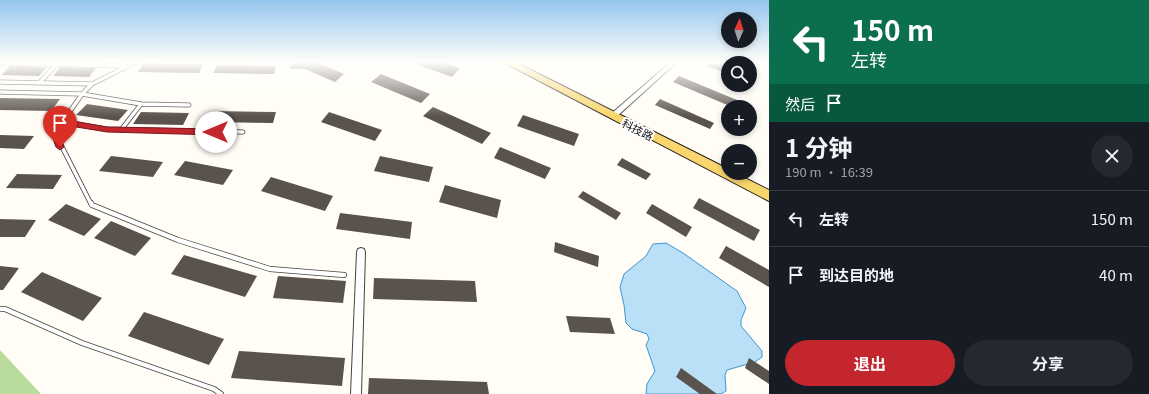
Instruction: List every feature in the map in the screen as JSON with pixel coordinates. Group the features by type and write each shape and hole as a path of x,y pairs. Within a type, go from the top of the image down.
{"main road":[{"name":"科技路","path":"544,80 769,196"}],"street":[{"path":"613,116 653,80"},
{"path":"356,394 361,252"}],"lane":[{"path":"99,80 92,84 82,94 55,133 60,147 83,186 92,205 178,240 270,269 344,275"},
{"path":"0,82 92,84"},
{"path":"0,92 82,94 141,104 189,105"},
{"path":"121,130 141,104"},
{"path":"62,122 121,130 243,132"},
{"path":"0,309 6,309 82,343 214,389 221,394"}],"green space":[{"path":"0,350 41,394 0,394"}],"water":[{"path":"666,243 683,253 737,291 746,308 741,320 741,326 762,351 762,357 755,362 727,370 725,375 726,391 721,394 646,394 647,384 655,371 646,345 649,339 647,334 632,329 626,323 620,287 624,274 646,256 653,244"}],"building":[{"path":"373,80 397,80 430,94 421,103 371,82"},
{"path":"675,80 690,80 737,100 721,100 721,102 673,82"},
{"path":"0,98 60,99 51,111 0,110"},
{"path":"660,99 714,123 710,129 655,105"},
{"path":"87,104 128,110 118,121 76,115"},
{"path":"433,107 491,133 482,144 423,116"},
{"path":"213,111 276,112 273,123 208,122"},
{"path":"141,112 189,113 183,125 133,124"},
{"path":"329,112 382,130 375,141 321,122"},
{"path":"523,115 579,134 574,146 517,126"},
{"path":"0,135 34,136 24,149 0,148"},
{"path":"500,147 551,168 545,179 494,158"},
{"path":"111,156 163,162 153,177 99,171"},
{"path":"380,156 433,167 429,182 374,171"},
{"path":"622,158 651,174 646,180 617,165"},
{"path":"185,161 233,170 223,185 174,175"},
{"path":"17,174 62,175 53,189 6,188"},
{"path":"271,177 333,196 325,211 261,191"},
{"path":"445,185 501,200 497,218 439,202"},
{"path":"583,191 621,213 616,220 578,197"},
{"path":"699,198 760,230 754,241 693,208"},
{"path":"66,204 101,219 84,236 48,220"},
{"path":"652,204 692,227 686,237 646,213"},
{"path":"340,213 412,222 410,239 336,229"},
{"path":"0,219 36,220 25,237 0,237"},
{"path":"111,221 151,238 135,256 94,238"},
{"path":"555,242 599,256 598,267 554,252"},
{"path":"726,246 769,270 769,287 719,258"},
{"path":"184,255 257,276 245,297 171,274"},
{"path":"0,266 19,268 3,290 0,290"},
{"path":"42,272 102,298 83,321 21,292"},
{"path":"278,276 346,281 343,303 273,298"},
{"path":"374,278 475,281 477,302 373,299"},
{"path":"144,312 224,339 209,365 128,336"},
{"path":"566,316 610,318 615,334 570,332"},
{"path":"239,351 345,358 342,386 231,378"},
{"path":"749,358 769,371 769,384 745,368"},
{"path":"681,368 717,394 700,394 676,377"},
{"path":"369,378 487,382 489,394 368,394"}],"route":[{"path":"60,147 55,133 62,122 107,129 216,132"}]}
